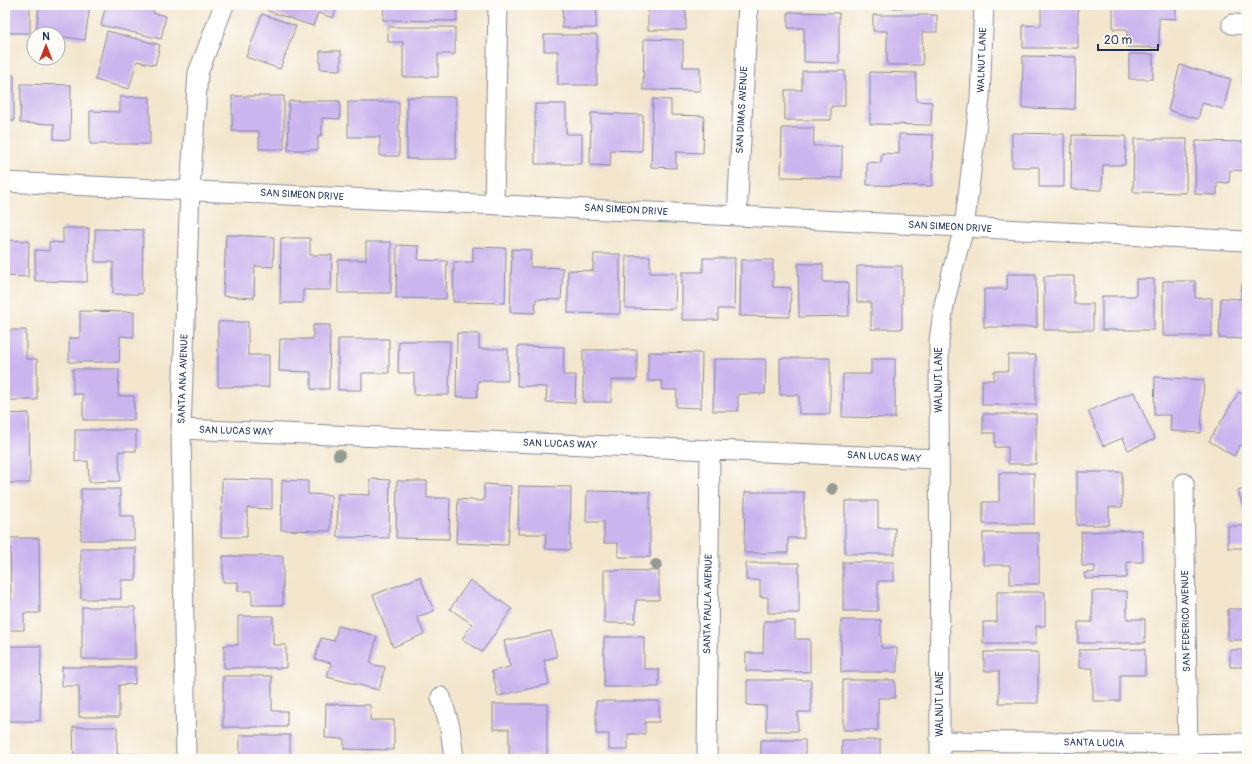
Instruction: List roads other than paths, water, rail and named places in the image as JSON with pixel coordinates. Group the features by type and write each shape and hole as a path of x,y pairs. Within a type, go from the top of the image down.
{"street":[{"name":"SANTA ANA AVENUE","path":"186,759 181,429 190,190 198,73 224,5"},
{"path":"494,204 498,5"},
{"name":"SAN DIMAS AVENUE","path":"737,216 748,5"},
{"name":"WALNUT LANE","path":"940,750 939,341 944,304 964,228 980,98 984,5"},
{"name":"SAN SIMEON DRIVE","path":"5,182 494,204 1247,241"},
{"name":"SAN LUCAS WAY","path":"181,429 940,459"},
{"name":"SANTA PAULA AVENUE","path":"706,759 710,449"},
{"name":"SAN FEDERICO AVENUE","path":"1184,483 1187,752"},
{"path":"441,697 450,727 454,759"},
{"name":"SANTA LUCIA","path":"940,750 1187,752 1247,743"}]}
